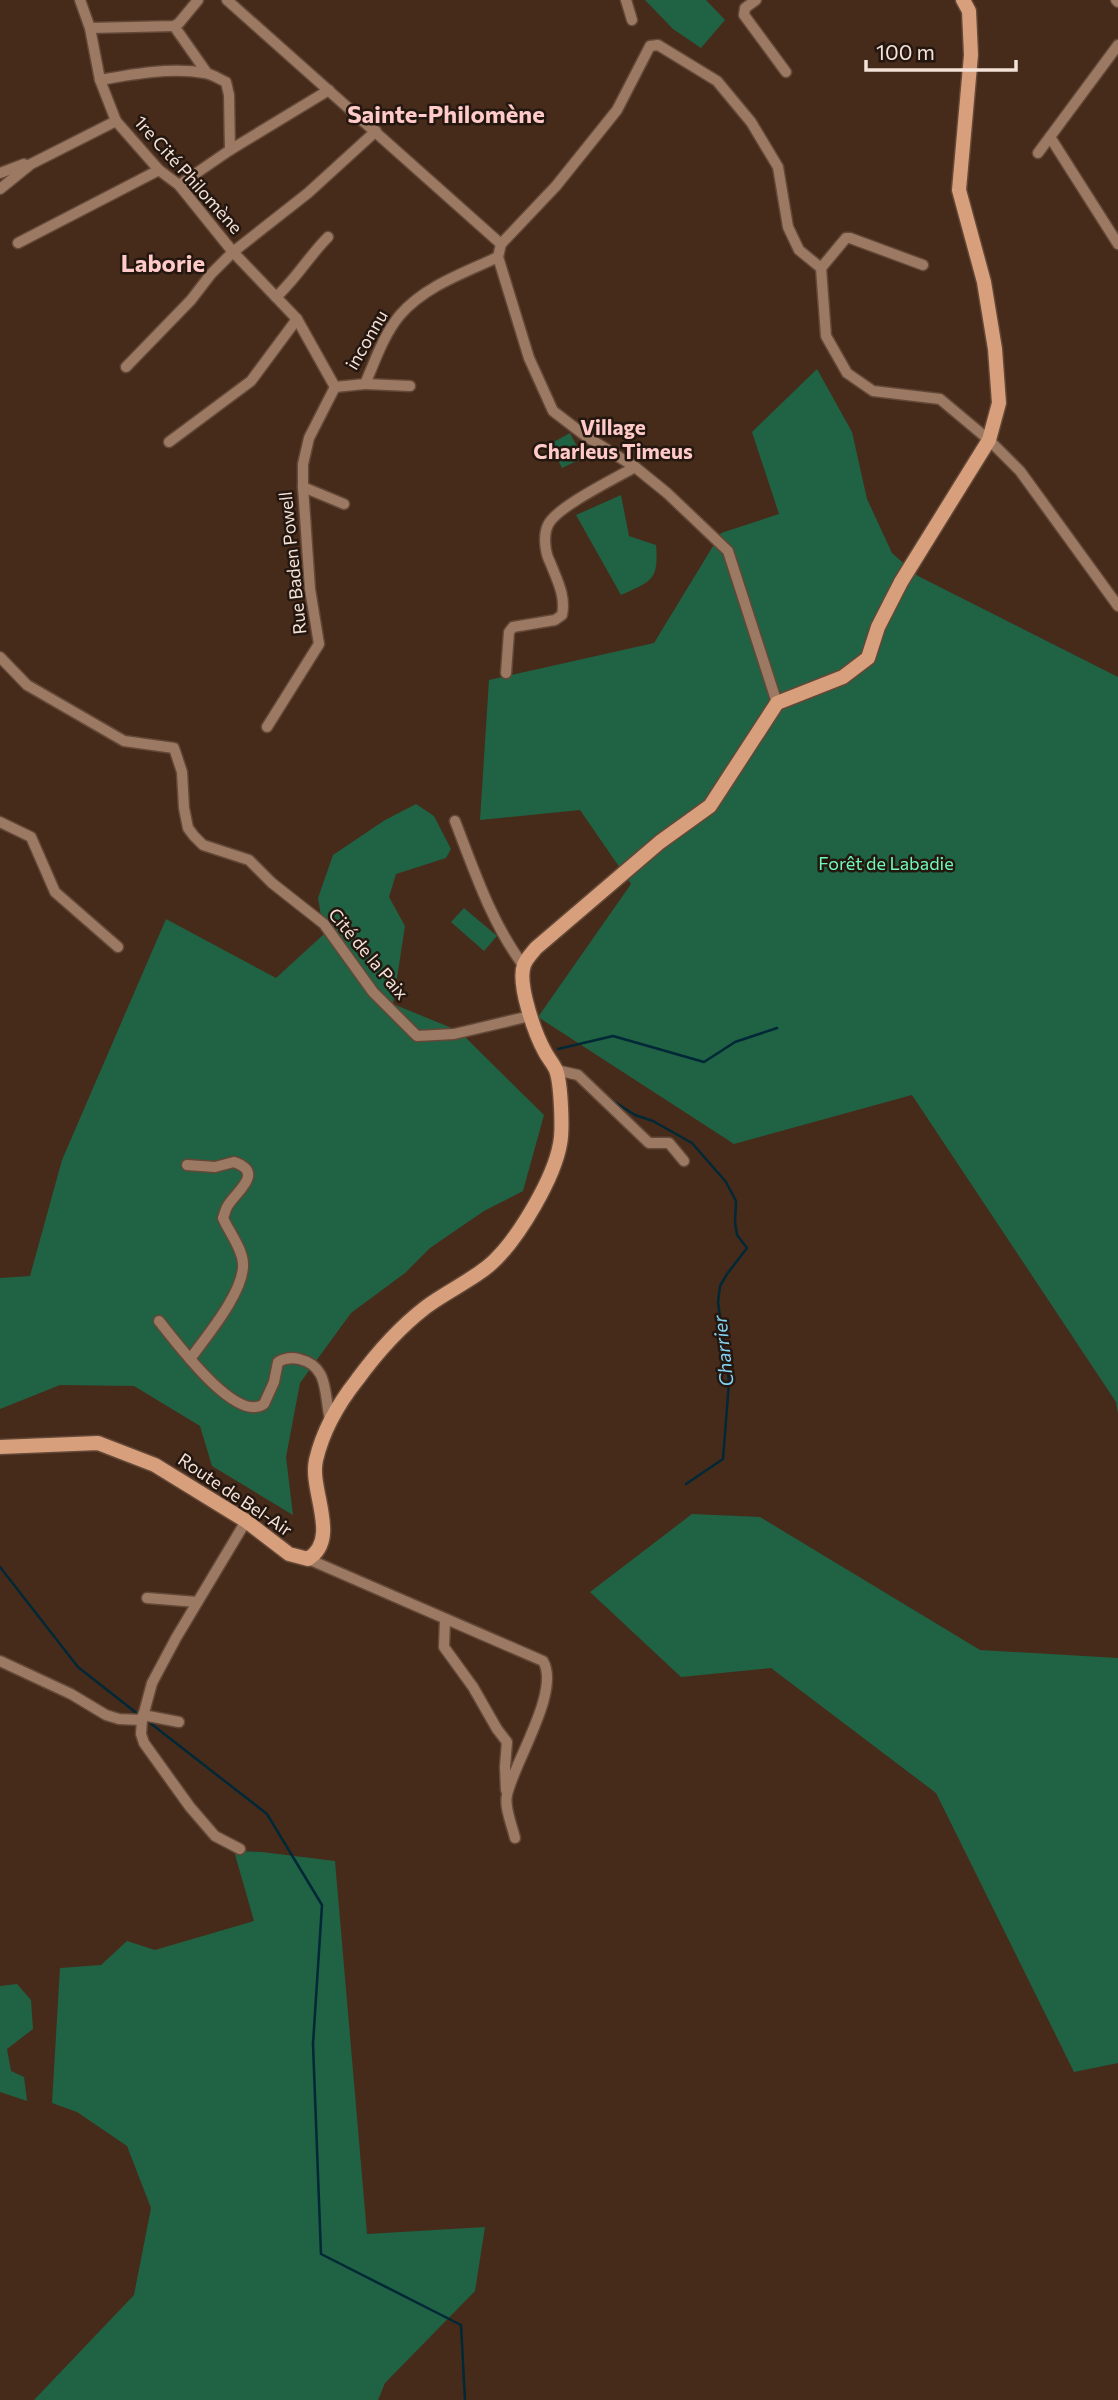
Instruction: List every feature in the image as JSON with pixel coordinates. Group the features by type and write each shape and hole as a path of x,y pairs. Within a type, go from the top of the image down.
{"street":[{"name":"1re Cité Philomène","path":"80,0 90,28 100,80 116,121 159,170 179,186 233,252 297,319 335,387"},
{"path":"90,28 174,26 198,0"},
{"path":"227,0 501,244"},
{"path":"626,0 632,20"},
{"path":"756,0 745,8 744,15 786,72"},
{"path":"523,965 536,948 660,842 710,806 777,703 843,677 868,658 878,626 901,582 989,440 999,403 996,349 984,282 959,190 971,55 970,11 963,0"},
{"path":"174,26 207,73"},
{"path":"777,703 728,551 667,493 635,467 587,437 553,411 529,358 498,257 501,244 556,186 617,110 650,46 658,45 717,81 751,122 778,167 788,227 799,250 821,268"},
{"path":"1038,153 1118,45"},
{"path":"100,80 138,74 207,73 226,82 229,95 230,150"},
{"path":"179,186 230,150 329,90"},
{"path":"0,189 31,164 116,121"},
{"path":"126,367 233,252 308,193 376,131"},
{"path":"1050,136 1118,244"},
{"path":"0,173 24,164"},
{"path":"18,243 159,170"},
{"path":"276,297 328,237"},
{"path":"923,265 846,238 821,268 826,336 847,373 873,391 940,398 989,440 1020,471 1118,606"},
{"name":"inconnu","path":"335,387 365,384 384,341 400,316 430,289 498,257"},
{"path":"169,442 251,381 297,319"},
{"path":"365,384 410,386"},
{"name":"Rue Baden Powell","path":"267,727 319,643 310,589 303,464 309,438 335,387"},
{"path":"506,673 509,632 513,627 555,620 562,615 562,589 546,555 546,530 549,523 561,511 635,467"},
{"path":"303,487 344,504"},
{"name":"Cité de la Paix","path":"0,657 27,685 124,741 174,748 182,772 188,828 194,836 203,845 249,860 272,883 324,924 373,992 417,1036 454,1034 530,1016"},
{"path":"308,1559 317,1554 322,1544 323,1524 315,1463 330,1420 357,1379 385,1345 425,1308 495,1260 526,1221 551,1169 560,1143 556,1070 544,1052 530,1016 525,999 523,965 509,945 480,889 455,821"},
{"path":"0,822 31,837 55,892 118,947"},
{"path":"556,1070 578,1075 649,1143 669,1143 684,1161"},
{"path":"187,1165 215,1167 234,1162 245,1169 248,1176 248,1181 227,1207 223,1218 242,1259 241,1276 231,1301 190,1359"},
{"path":"159,1321 190,1359 232,1400 254,1409 264,1404 274,1382 278,1362 292,1357 312,1362 319,1367 330,1420"},
{"name":"Route de Bel-Air","path":"0,1447 97,1443 155,1465 246,1521 289,1553 308,1559"},
{"path":"240,1849 215,1836 190,1807 141,1734 142,1717 152,1683 246,1521"},
{"path":"308,1559 543,1661 548,1679 538,1718 506,1797"},
{"path":"148,1598 197,1602"},
{"path":"446,1620 444,1647 507,1742 506,1797 515,1838"},
{"path":"0,1661 106,1715 119,1719 142,1717 179,1723"}],"green space":[{"path":"645,0 706,0 725,20 701,48 673,29"},
{"name":"Forêt de Labadie","path":"817,369 852,432 867,499 892,553 918,576 1118,677 1118,1414 1116,1402 912,1095 734,1144 538,1017 631,884 580,810 480,820 489,680 654,643 721,533 779,514 752,432"},
{"path":"570,433 583,458 562,468 550,444"},
{"path":"621,495 629,536 656,545 657,557 651,578 621,595 576,515"},
{"path":"416,804 434,816 451,849 446,858 396,874 389,897 405,926 393,1004 459,1031 544,1115 523,1191 484,1211 430,1248 405,1273 351,1313 300,1383 286,1457 293,1515 212,1466 200,1426 134,1386 60,1385 0,1409 0,1278 30,1276 62,1160 166,919 276,978 324,934 318,898 333,855 385,820"},
{"path":"464,908 497,936 484,951 451,922"},
{"path":"692,1514 760,1517 980,1650 1118,1658 1118,2063 1074,2072 936,1793 771,1668 681,1677 590,1592"},
{"path":"234,1851 335,1861 367,2234 485,2227 475,2291 385,2383 378,2400 34,2400 134,2295 151,2208 127,2146 77,2112 52,2103 60,1968 101,1965 127,1941 155,1950 254,1921"},
{"path":"17,1984 31,2000 33,2029 7,2049 11,2071 24,2077 27,2101 0,2092 0,1986"}],"waterway":[{"path":"558,1049 613,1036 704,1062 735,1042 777,1028"},
{"name":"Charrier","path":"610,1099 635,1115 653,1121 692,1143 726,1182 736,1201 737,1235 747,1248 720,1286 718,1302 729,1382 723,1459 686,1484"},
{"path":"0,1567 78,1667 139,1715"},
{"path":"145,1719 267,1814 322,1905 313,2044 321,2254 461,2325 465,2400"}],"district":[{"name":"Sainte-Philomène","path":"446,115"},
{"name":"Laborie","path":"163,264"},
{"name":"Village Charleus Timeus","path":"613,440"}]}
